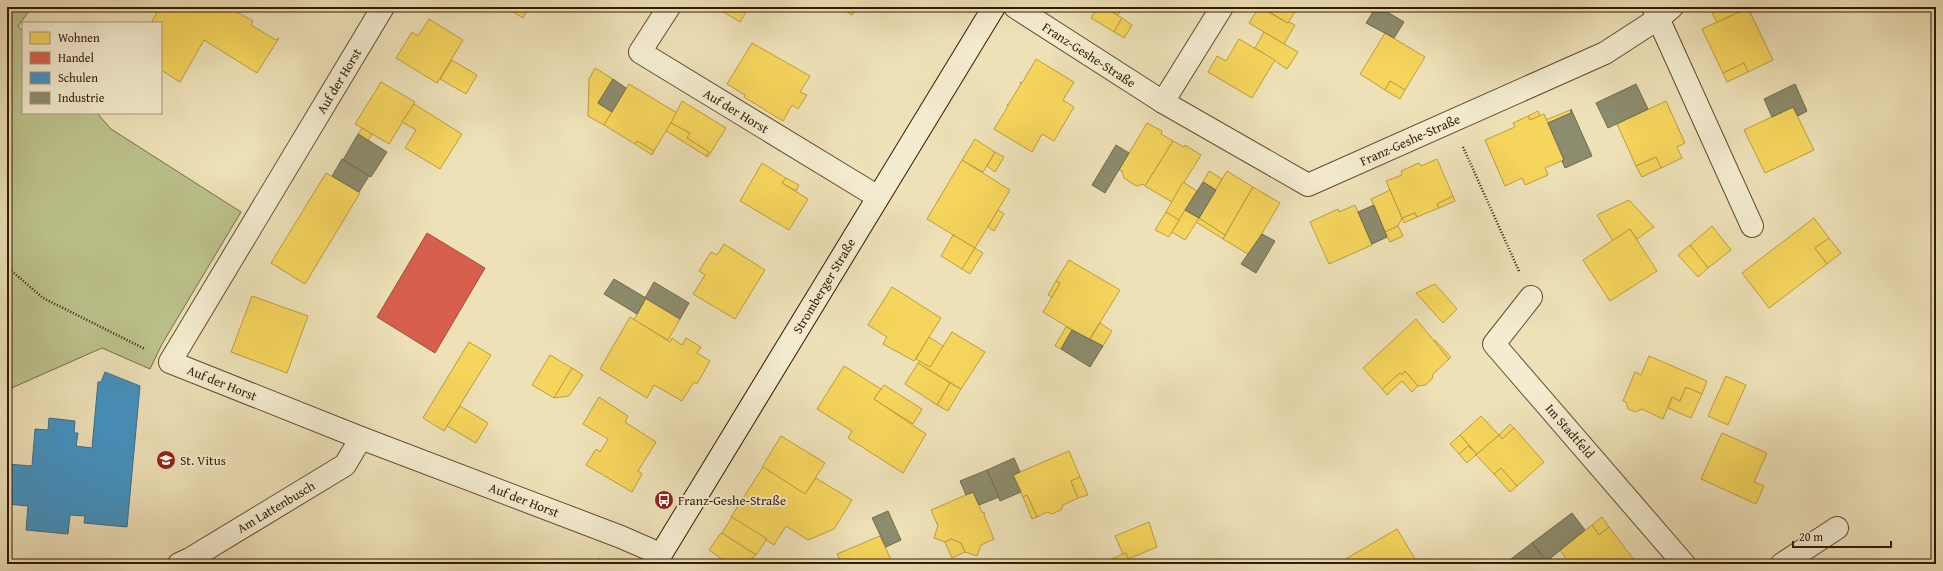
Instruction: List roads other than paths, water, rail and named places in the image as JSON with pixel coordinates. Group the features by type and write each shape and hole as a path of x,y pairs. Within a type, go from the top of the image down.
{"street":[{"name":"Auf der Horst","path":"383,7 170,362 361,438 621,537 657,559"},
{"name":"Auf der Horst","path":"669,7 640,52 878,198"},
{"name":"Stromberger Straße","path":"657,559 994,7"},
{"name":"Franz-Geshe-Straße","path":"1015,7 1163,102 1308,185 1605,53 1661,11 1752,226"},
{"path":"1163,102 1222,7"},
{"name":"Im Stadtfeld","path":"1531,297 1494,344 1684,564"},
{"name":"Am Lattenbusch","path":"179,564 190,559 345,465 361,438"},
{"path":"1782,564 1837,528"}],"place":[{"name":"St. Vitus","path":"166,460"},
{"name":"Franz-Geshe-Straße","path":"664,500"}]}
